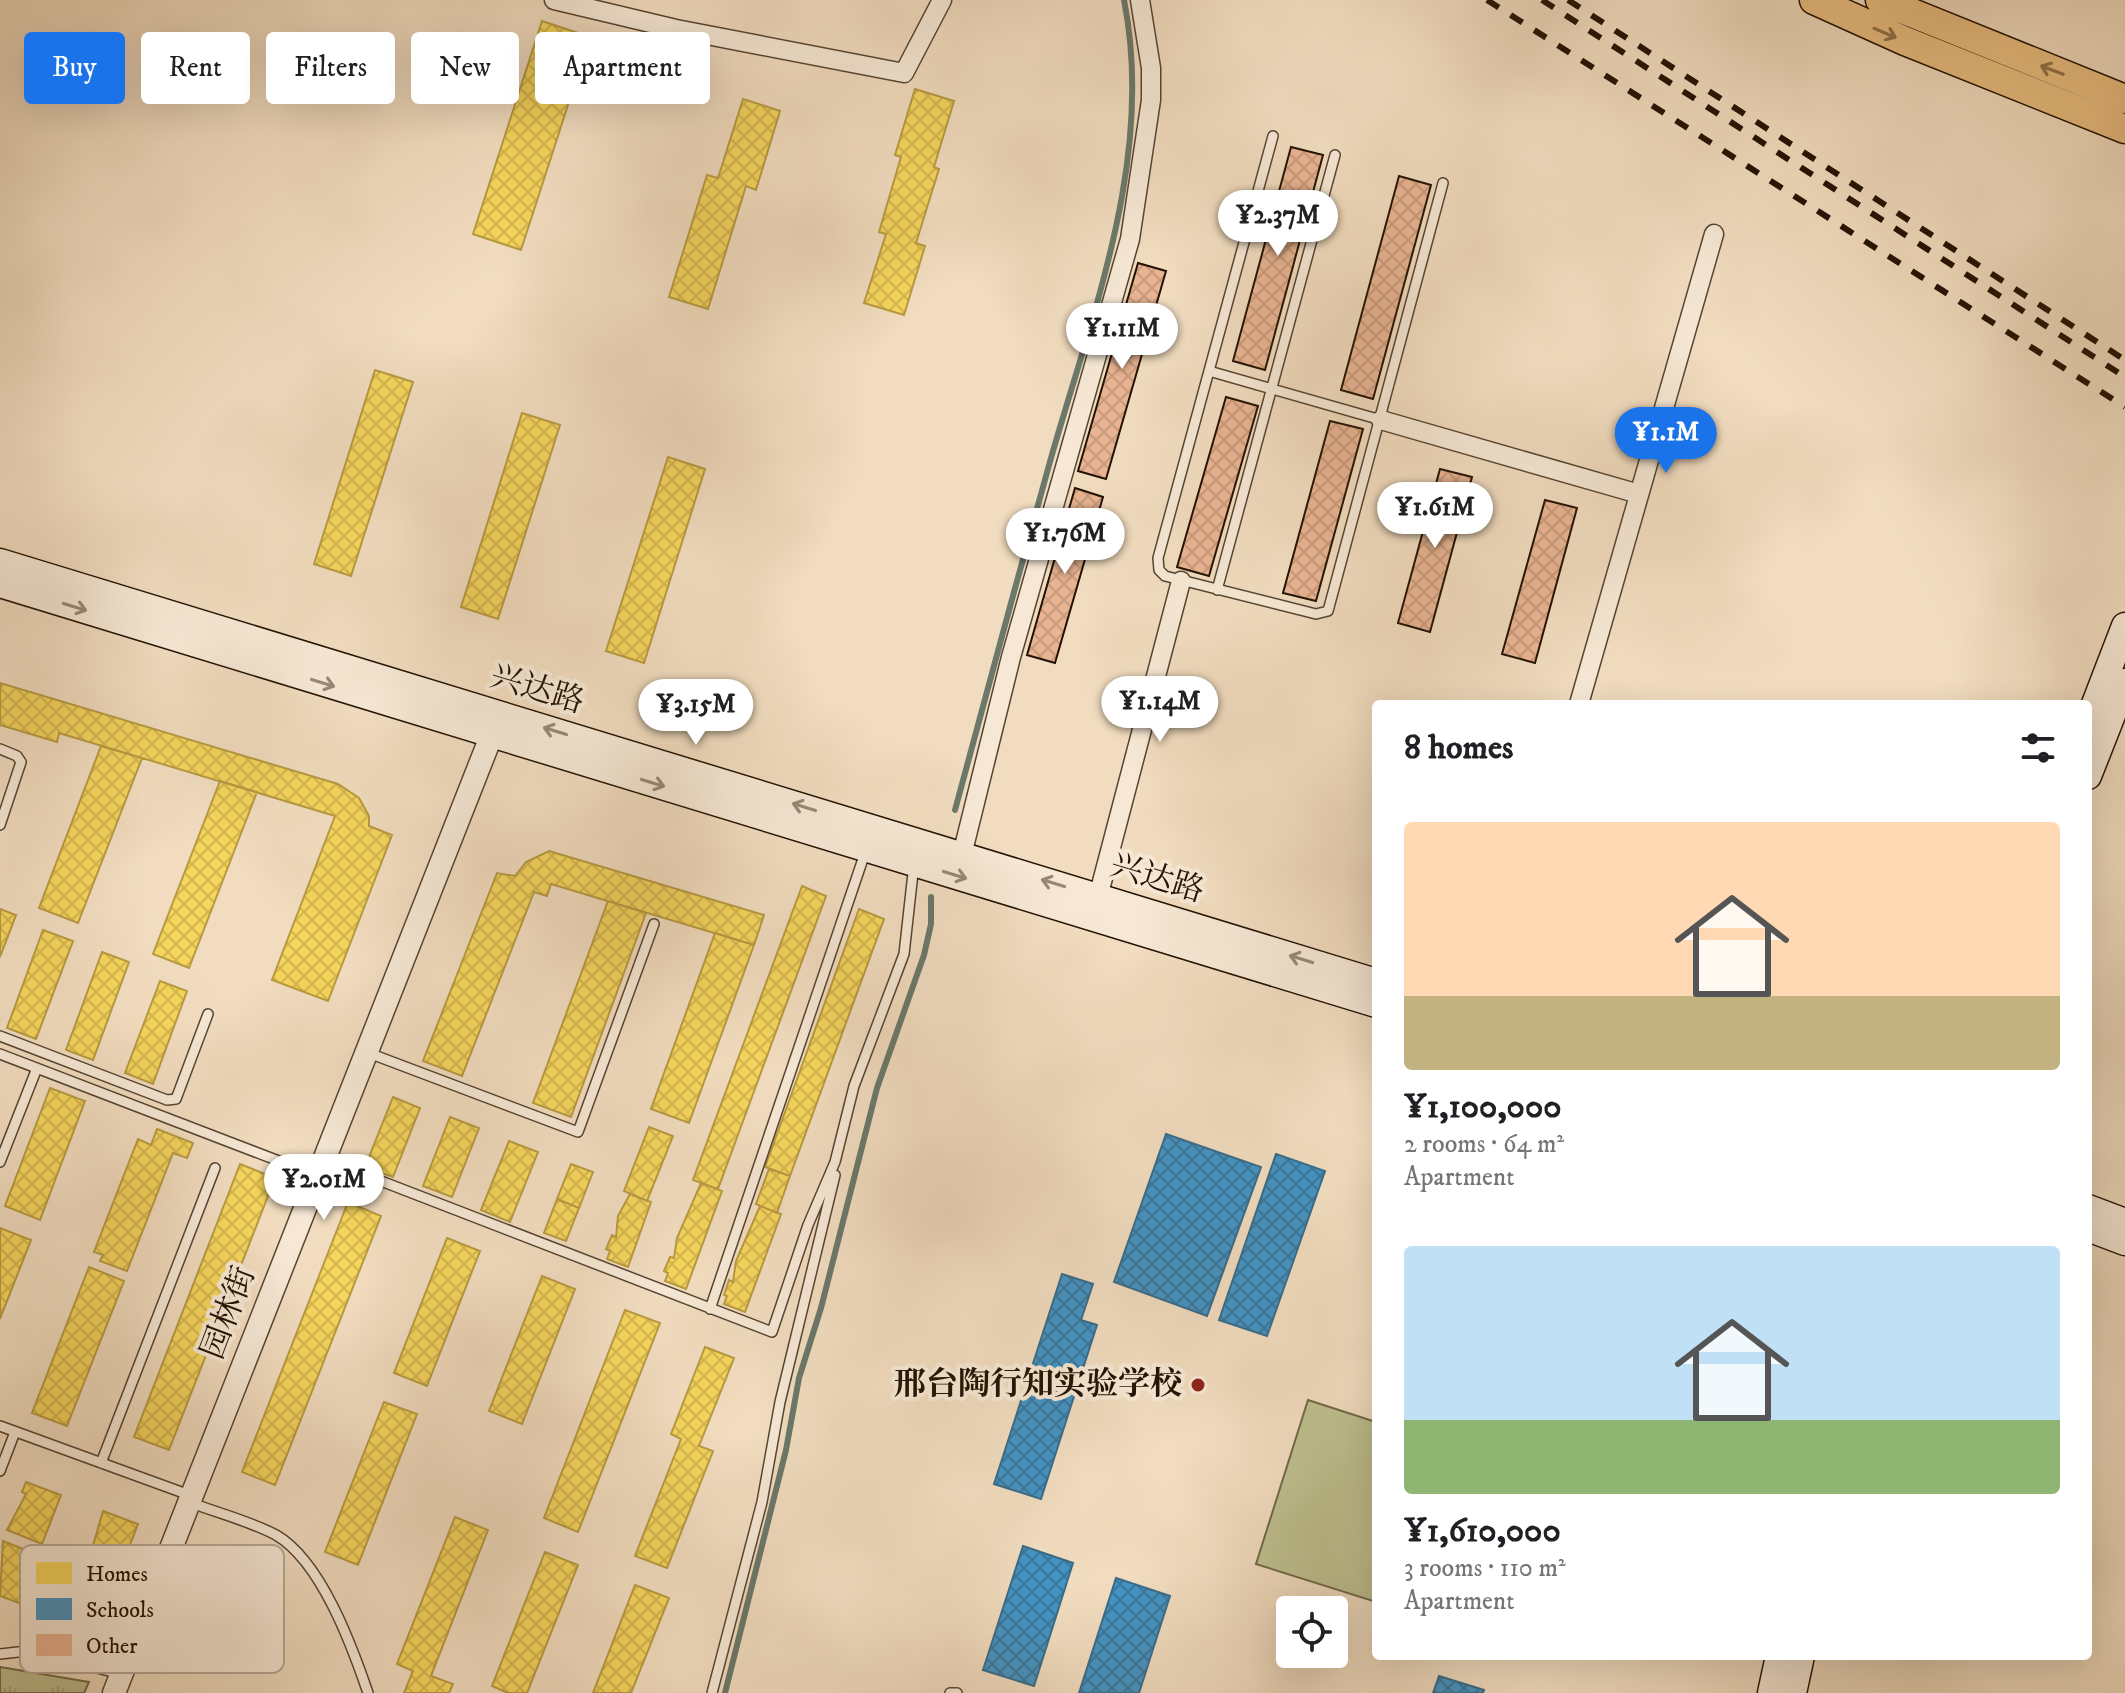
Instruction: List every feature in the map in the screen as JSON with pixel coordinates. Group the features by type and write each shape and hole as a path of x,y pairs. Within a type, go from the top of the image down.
{"main road":[{"path":"1814,0 1905,41 2125,129"},
{"path":"1880,0 2125,99"},
{"name":"兴达路","path":"0,562 1372,981"},
{"name":"兴达路","path":"0,584 1372,1003"},
{"path":"2092,712 2125,626"},
{"path":"2092,766 2125,682"},
{"path":"2092,1210 2125,1222"},
{"path":"2092,1230 2125,1242"},
{"path":"1771,1693 1778,1660"},
{"path":"1793,1693 1800,1660"}],"street":[{"path":"554,0 676,29 904,73 942,0"},
{"path":"962,855 1011,657 1130,239 1151,100 1151,68 1140,0"},
{"path":"1580,700 1714,234"},
{"path":"1381,420 1639,494"},
{"path":"1098,897 1181,581"},
{"name":"园林街","path":"172,1545 492,734"}],"lane":[{"path":"1273,136 1158,558 1159,570 1165,576 1181,581 1316,614 1328,611 1443,183"},
{"path":"1217,590 1335,155"},
{"path":"1209,371 1381,420"},
{"path":"0,749 17,756 21,762 0,825"},
{"path":"710,1309 866,848"},
{"path":"712,1693 762,1502 780,1402 854,1086 904,954 915,863"},
{"path":"366,1052 578,1132 654,924"},
{"path":"0,1036 167,1100 176,1099 208,1014"},
{"path":"0,1054 772,1332 808,1225 838,1153"},
{"path":"0,1162 37,1068"},
{"path":"101,1463 215,1168"},
{"path":"0,1426 190,1499 275,1535 290,1545 340,1618 368,1693"},
{"path":"0,1471 15,1432"},
{"path":"0,1654 20,1652"},
{"path":"88,1673 118,1684"},
{"path":"950,1693 957,1693"}],"green space":[{"path":"1308,1400 1372,1421 1372,1601 1256,1564"},
{"path":"0,1667 20,1670 20,1673 89,1682 84,1693 0,1693"}],"building: Homes":[{"path":"542,21 575,32 538,32"},
{"path":"535,43 535,104 568,104 521,250 473,234 515,104 519,104 519,92"},
{"path":"915,89 954,101 934,167 939,169 916,243 925,246 904,315 864,303 886,234 879,232 901,157 895,155"},
{"path":"743,99 780,111 756,190 746,186 708,309 669,297 707,175 718,178"},
{"path":"375,370 413,382 351,576 314,564"},
{"path":"522,413 560,425 498,619 461,607"},
{"path":"668,457 705,469 644,663 606,651"},
{"path":"0,683 338,784 359,798 369,816 369,826 392,835 328,1001 272,980 335,816 59,733 57,742 0,725"},
{"path":"101,746 142,758 78,923 39,908"},
{"path":"220,781 257,792 189,968 153,954"},
{"path":"549,851 764,915 754,945 551,884 547,896 534,892 462,1076 423,1061 497,873 515,876 526,862"},
{"path":"802,886 826,896 718,1189 693,1180"},
{"path":"608,901 646,913 571,1117 533,1103"},
{"path":"0,909 16,915 0,957"},
{"path":"859,909 884,919 790,1176 765,1167"},
{"path":"43,930 73,941 36,1039 7,1028"},
{"path":"715,933 754,945 689,1123 651,1109"},
{"path":"102,952 129,962 93,1060 66,1050"},
{"path":"160,981 187,991 153,1084 125,1073"},
{"path":"50,1088 85,1101 40,1220 5,1206"},
{"path":"393,1097 420,1108 393,1177 365,1167"},
{"path":"450,1117 479,1128 452,1197 423,1186"},
{"path":"649,1127 673,1136 647,1201 624,1191"},
{"path":"157,1129 193,1143 187,1158 173,1153 127,1271 100,1261 103,1255 94,1252 138,1139 151,1145"},
{"path":"509,1141 538,1152 510,1222 481,1210"},
{"path":"240,1164 275,1178 169,1450 134,1437"},
{"path":"571,1164 593,1172 579,1208 557,1199"},
{"path":"769,1169 790,1176 777,1213 756,1204"},
{"path":"701,1183 722,1191 686,1289 665,1281 668,1273 664,1271 670,1257 674,1258 677,1238"},
{"path":"630,1194 651,1202 628,1267 607,1259 610,1251 606,1249 612,1235 616,1237 618,1216"},
{"path":"557,1199 579,1208 566,1241 544,1233"},
{"path":"348,1202 381,1216 275,1485 242,1472"},
{"path":"760,1206 781,1214 745,1312 724,1304 727,1296 724,1295 729,1280 733,1282 736,1261"},
{"path":"0,1228 31,1240 0,1319"},
{"path":"447,1238 480,1251 427,1386 394,1373"},
{"path":"89,1267 124,1281 67,1426 32,1413"},
{"path":"542,1276 575,1289 522,1424 489,1411"},
{"path":"625,1310 660,1323 578,1532 544,1518"},
{"path":"705,1347 734,1358 699,1446 713,1451 667,1568 635,1556 681,1439 671,1434"},
{"path":"384,1402 417,1414 358,1565 325,1552"},
{"path":"26,1482 61,1495 42,1544 7,1530 26,1494 22,1492"},
{"path":"103,1511 138,1524 130,1545 93,1545"},
{"path":"455,1517 488,1530 431,1676 453,1684 449,1693 404,1693 413,1671 397,1664"},
{"path":"3,1541 20,1548 20,1600 19,1603 0,1596"},
{"path":"545,1552 578,1565 527,1693 508,1693 492,1686"},
{"path":"635,1585 669,1598 631,1693 593,1693"}],"building: Schools":[{"path":"1166,1134 1261,1167 1207,1316 1114,1282"},
{"path":"1276,1154 1325,1171 1267,1336 1219,1320"},
{"path":"1062,1274 1093,1284 1081,1320 1097,1325 1041,1499 994,1484"},
{"path":"1023,1546 1073,1563 1034,1686 983,1670"},
{"path":"1116,1578 1170,1596 1139,1693 1079,1693"},
{"path":"1439,1676 1484,1690 1483,1693 1433,1693"}],"building: Other":[{"path":"1291,147 1323,155 1265,370 1233,361"},
{"path":"1399,176 1431,185 1373,399 1341,390"},
{"path":"1138,263 1166,271 1106,479 1078,471"},
{"path":"1226,397 1258,406 1209,576 1177,567"},
{"path":"1330,421 1363,429 1316,601 1283,593"},
{"path":"1440,469 1472,477 1430,632 1398,623"},
{"path":"1075,488 1103,497 1055,663 1027,655"},
{"path":"1545,500 1577,508 1535,663 1502,654"}],"waterway":[{"path":"955,810 1115,232 1126,174 1132,116 1131,58 1124,0"},
{"path":"725,1693 786,1450 799,1378 821,1308 877,1088 924,955 931,924 931,897"}],"railway":[{"path":"1487,0 2125,407"},
{"path":"1542,0 2125,377"},
{"path":"1568,0 2125,360"}],"place":[{"name":"邢台陶行知实验学校","path":"1198,1385"}]}
